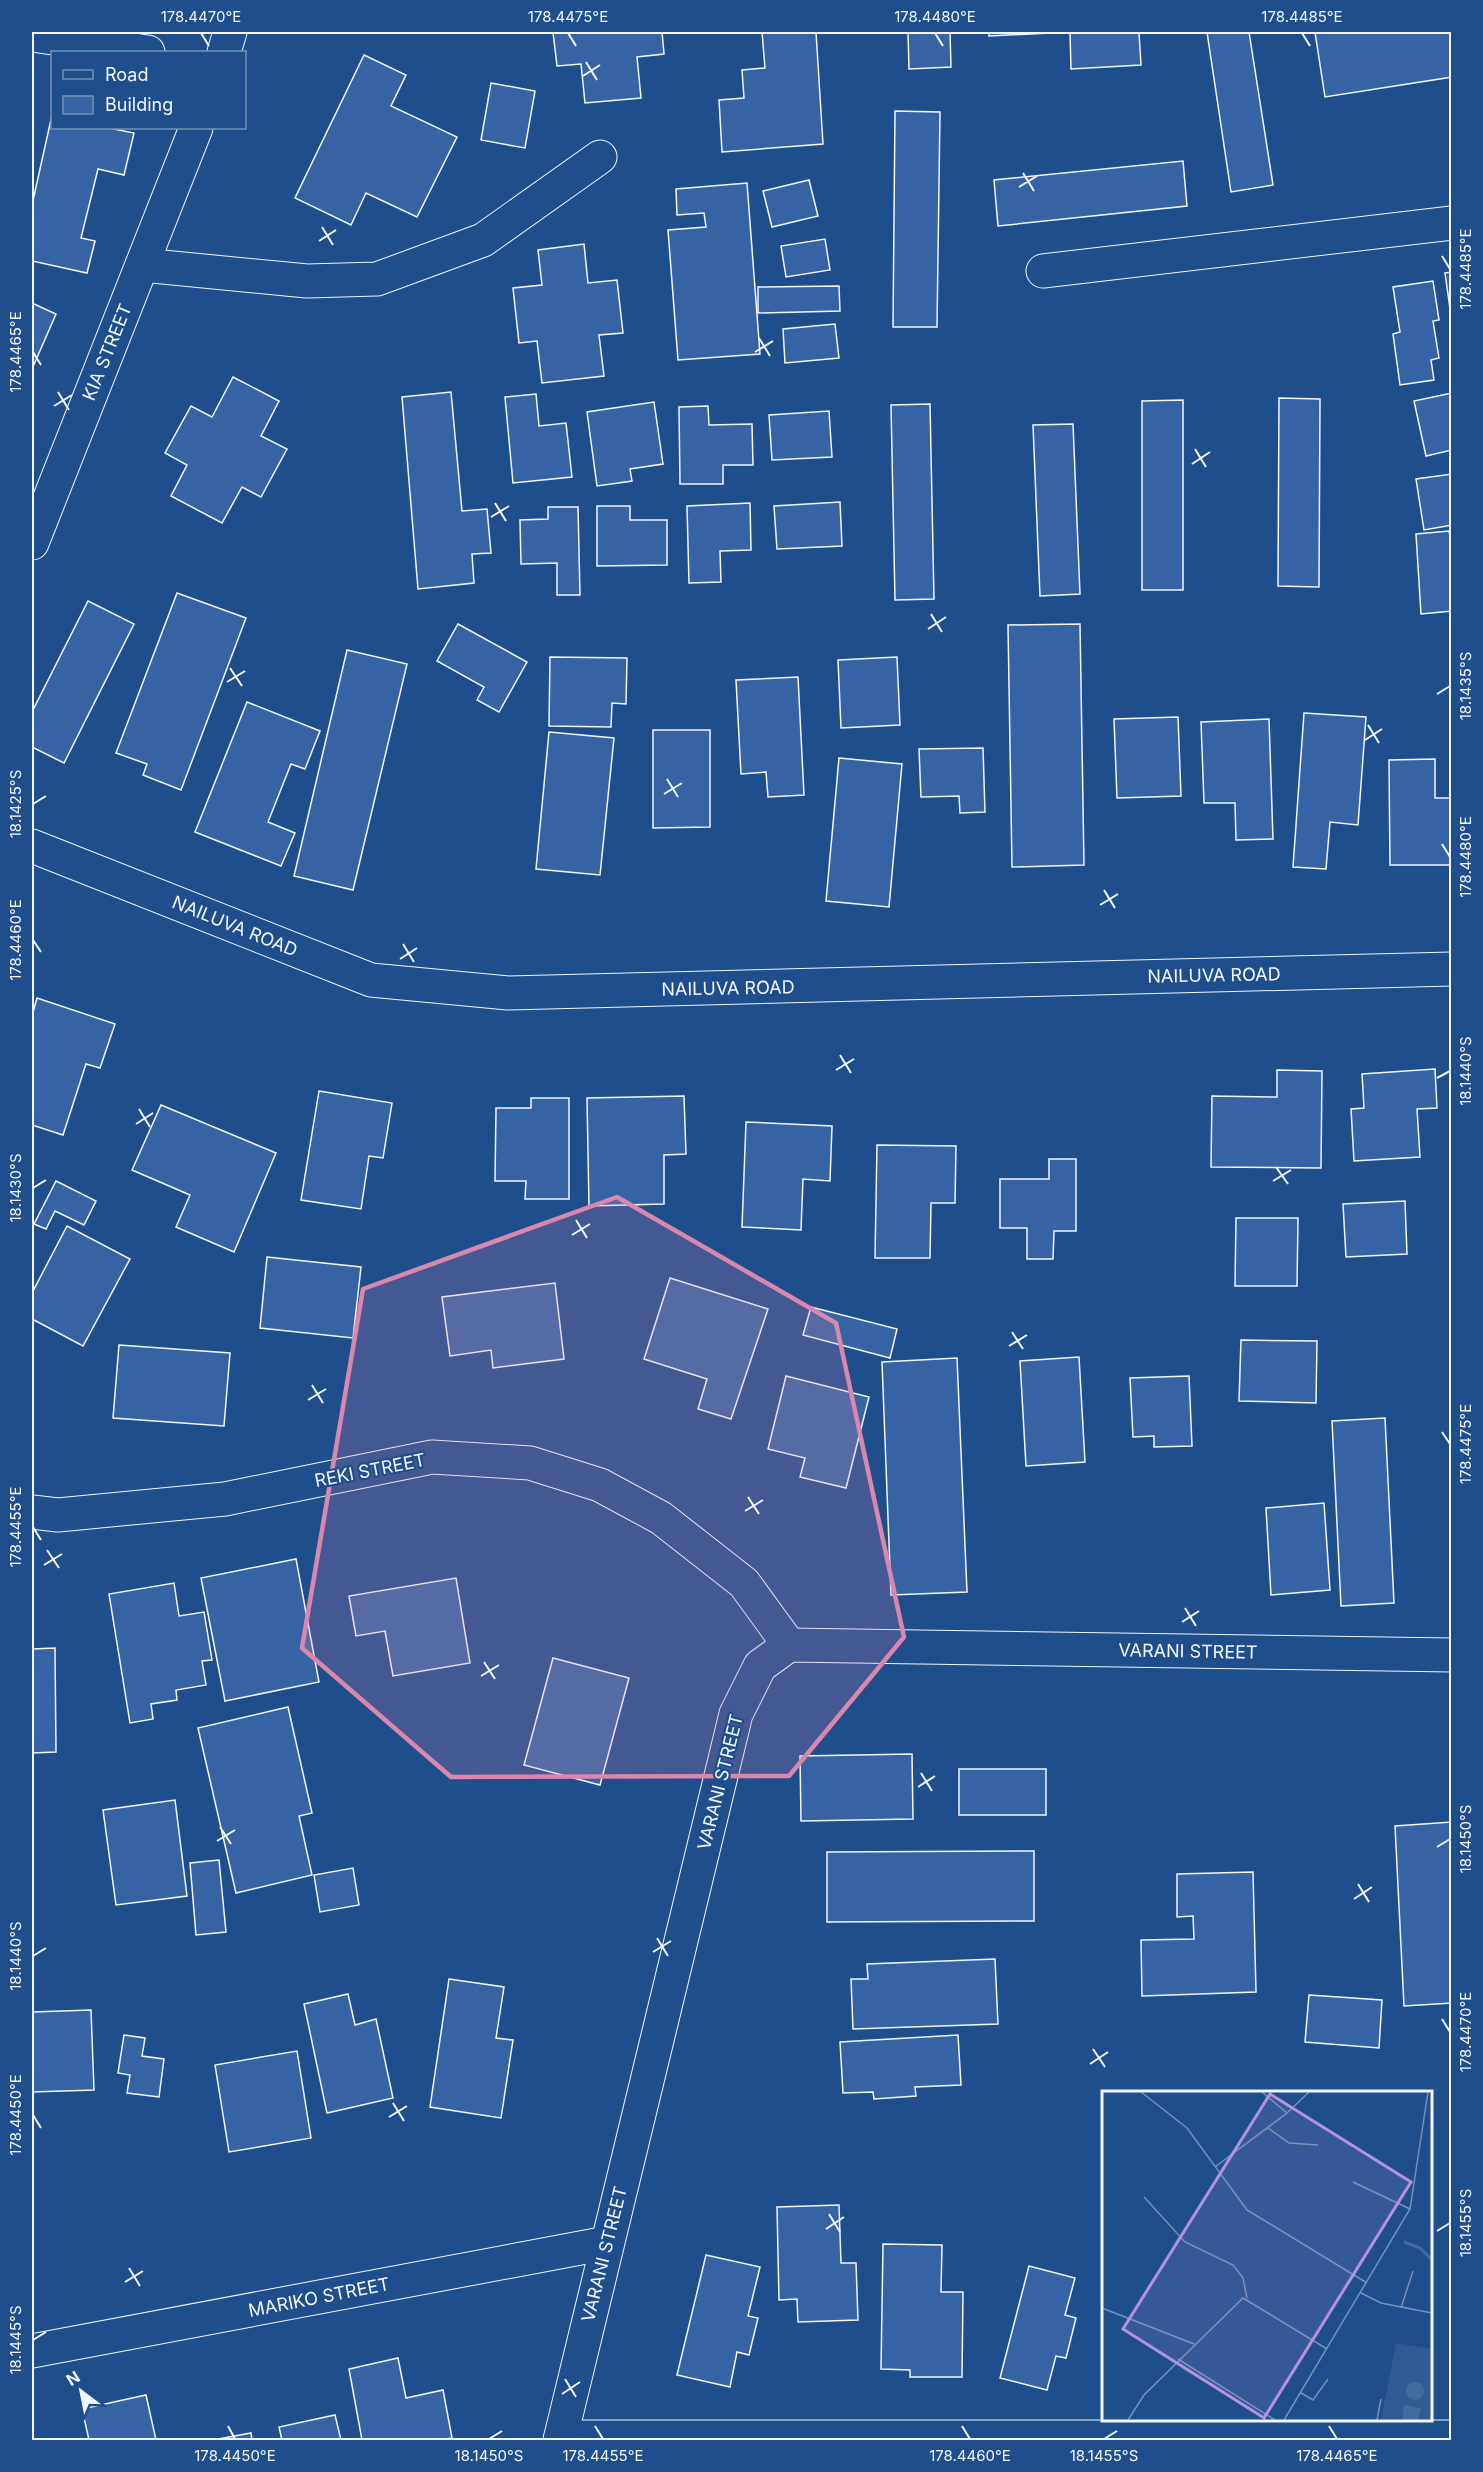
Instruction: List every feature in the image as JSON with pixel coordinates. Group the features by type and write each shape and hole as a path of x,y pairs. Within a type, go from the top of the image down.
{"street":[{"path":"224,51 231,32"},
{"path":"32,35 141,51"},
{"name":"KIA STREET","path":"32,543 195,129"},
{"path":"142,265 307,282 377,279 483,240 600,157"},
{"path":"1043,271 1452,224"},
{"name":"NAILUVA ROAD","path":"32,846 371,980 508,993 1452,969"},
{"name":"REKI STREET","path":"32,1512 58,1515 225,1499 432,1457 530,1463 600,1485 661,1518 744,1583 789,1645"},
{"name":"VARANI STREET","path":"560,2439 736,1714 760,1666 789,1645 1452,1655"},
{"name":"MARIKO STREET","path":"32,2351 607,2242"},
{"path":"560,2439 1452,2438"}],"highlighted area":[{"path":"617,1197 836,1323 904,1637 789,1776 451,1777 302,1648 363,1289"}],"building":[{"path":"553,32 662,32 664,54 637,57 641,98 585,103 581,64 557,66"},
{"path":"762,32 816,32 823,144 722,152 719,100 744,98 742,70 765,68"},
{"path":"908,32 950,32 951,67 909,69"},
{"path":"989,32 1070,32 989,36"},
{"path":"1070,32 1156,32 1139,33 1141,65 1071,69"},
{"path":"1207,32 1249,32 1273,185 1231,192"},
{"path":"1315,32 1452,32 1452,77 1325,97"},
{"path":"364,55 406,75 391,106 457,137 417,217 366,193 351,225 295,198"},
{"path":"491,83 535,91 525,148 481,140"},
{"path":"895,111 940,112 937,327 893,327"},
{"path":"51,120 51,129 114,129 134,133 124,175 98,169 81,238 95,241 87,273 32,261 32,205"},
{"path":"1183,161 1187,206 998,226 994,180"},
{"path":"809,180 818,216 772,227 763,191"},
{"path":"747,183 760,354 678,360 668,230 706,227 704,213 677,215 676,189"},
{"path":"825,239 830,270 786,277 781,246"},
{"path":"584,244 588,283 617,280 623,333 599,335 604,376 542,383 537,341 519,343 513,288 542,285 538,250"},
{"path":"1452,272 1452,323 1445,273"},
{"path":"1433,281 1439,320 1433,321 1439,358 1431,360 1434,380 1400,385 1393,334 1400,332 1393,287"},
{"path":"839,286 840,311 758,313 758,287"},
{"path":"32,303 56,314 32,369"},
{"path":"835,324 839,358 785,363 783,329"},
{"path":"233,377 279,401 261,436 287,449 261,497 242,487 222,523 171,496 187,465 165,453 191,406 212,417"},
{"path":"451,392 462,511 487,509 491,553 472,554 474,583 418,589 402,397"},
{"path":"1452,393 1452,450 1426,456 1414,401"},
{"path":"536,394 539,426 566,423 572,477 513,483 505,397"},
{"path":"1279,398 1320,399 1319,587 1278,586"},
{"path":"1183,400 1183,590 1142,590 1142,401"},
{"path":"654,402 663,464 630,469 632,481 597,486 587,412"},
{"path":"930,404 934,599 895,600 891,405"},
{"path":"708,406 709,425 752,424 753,465 723,465 723,484 680,484 679,407"},
{"path":"829,411 832,457 772,460 769,415"},
{"path":"1073,424 1080,594 1040,596 1033,425"},
{"path":"1452,474 1452,525 1424,530 1416,479"},
{"path":"840,502 842,546 777,549 774,506"},
{"path":"750,503 751,550 720,551 721,582 689,583 687,506"},
{"path":"597,506 630,506 630,520 667,520 667,565 597,566"},
{"path":"548,507 578,507 580,595 557,595 557,563 521,564 520,520 548,519"},
{"path":"1449,531 1452,546 1452,611 1421,614 1416,534"},
{"path":"177,593 246,618 181,790 143,775 147,764 116,753"},
{"path":"88,601 134,624 64,763 32,747 32,712"},
{"path":"458,624 527,662 499,712 477,700 484,687 437,661"},
{"path":"1080,624 1084,865 1012,867 1008,625"},
{"path":"347,650 407,664 353,890 294,876"},
{"path":"550,657 627,658 626,704 612,703 611,727 549,726"},
{"path":"897,657 900,725 841,728 838,660"},
{"path":"798,677 804,795 768,797 766,772 741,774 736,680"},
{"path":"247,702 320,731 305,769 291,764 268,822 295,833 281,866 195,832"},
{"path":"1304,713 1366,717 1358,825 1330,822 1326,869 1293,867"},
{"path":"1178,717 1181,796 1117,798 1114,719"},
{"path":"1269,719 1273,839 1236,840 1235,803 1204,803 1201,722"},
{"path":"653,730 710,730 710,827 653,828"},
{"path":"549,732 614,738 600,875 536,869"},
{"path":"983,748 985,812 960,813 959,796 921,797 919,749"},
{"path":"839,758 902,764 889,907 826,901"},
{"path":"1435,759 1435,798 1452,798 1452,865 1390,865 1389,760"},
{"path":"37,998 115,1024 100,1068 86,1064 63,1135 32,1125 32,1016"},
{"path":"1435,1069 1437,1108 1417,1109 1420,1157 1354,1161 1351,1109 1364,1108 1362,1074"},
{"path":"1277,1070 1322,1071 1321,1168 1211,1167 1212,1096 1277,1097"},
{"path":"319,1091 392,1103 383,1158 369,1156 361,1209 301,1200"},
{"path":"684,1096 686,1154 664,1155 664,1204 589,1206 587,1098"},
{"path":"531,1098 569,1098 569,1199 525,1199 526,1181 495,1181 496,1108 531,1108"},
{"path":"161,1105 276,1153 234,1252 176,1227 190,1195 132,1170"},
{"path":"746,1122 832,1126 830,1181 803,1179 801,1230 742,1227"},
{"path":"877,1145 956,1146 955,1203 931,1203 930,1258 875,1258"},
{"path":"1049,1159 1076,1159 1076,1231 1054,1231 1053,1259 1027,1259 1027,1228 1000,1228 1000,1179 1049,1179"},
{"path":"56,1181 96,1201 84,1225 55,1211 46,1229 34,1224"},
{"path":"1405,1201 1407,1254 1346,1257 1343,1204"},
{"path":"1236,1218 1298,1218 1297,1286 1235,1286"},
{"path":"67,1226 130,1259 83,1346 32,1319 32,1293"},
{"path":"267,1257 361,1267 353,1338 260,1328"},
{"path":"670,1278 768,1309 731,1419 698,1409 707,1379 644,1359"},
{"path":"555,1283 564,1359 493,1368 491,1350 450,1356 442,1297"},
{"path":"811,1307 897,1329 890,1358 803,1335"},
{"path":"1241,1340 1317,1341 1316,1403 1239,1401"},
{"path":"119,1345 230,1353 224,1426 113,1418"},
{"path":"1079,1357 1085,1462 1026,1466 1020,1361"},
{"path":"957,1358 967,1592 891,1595 882,1362"},
{"path":"786,1376 869,1397 846,1488 800,1477 805,1458 768,1449"},
{"path":"1189,1376 1192,1446 1154,1447 1154,1436 1133,1437 1130,1378"},
{"path":"1385,1418 1394,1603 1341,1606 1332,1421"},
{"path":"1324,1503 1330,1590 1271,1595 1266,1508"},
{"path":"296,1559 319,1682 225,1701 201,1578"},
{"path":"456,1578 470,1663 393,1676 385,1631 356,1636 349,1596"},
{"path":"174,1583 179,1616 204,1612 212,1660 202,1661 206,1685 176,1690 177,1700 151,1704 153,1719 130,1723 109,1594"},
{"path":"55,1648 56,1752 32,1753 32,1649"},
{"path":"553,1658 629,1678 600,1785 524,1765"},
{"path":"288,1707 312,1813 299,1816 312,1875 236,1893 198,1728"},
{"path":"912,1754 913,1819 801,1821 800,1756"},
{"path":"959,1769 1046,1769 1046,1815 959,1815"},
{"path":"175,1800 187,1896 116,1905 103,1810"},
{"path":"1452,1822 1452,2003 1404,2006 1395,1826"},
{"path":"1034,1851 1034,1921 827,1922 827,1852"},
{"path":"219,1860 226,1932 196,1935 190,1863"},
{"path":"353,1868 359,1905 320,1912 314,1875"},
{"path":"1253,1872 1256,1992 1142,1996 1141,1940 1194,1939 1193,1916 1177,1917 1177,1874"},
{"path":"995,1959 998,2024 853,2029 851,1979 868,1979 867,1964"},
{"path":"449,1979 504,1987 496,2038 513,2040 501,2118 430,2107"},
{"path":"348,1994 355,2025 376,2019 393,2098 327,2113 304,2004"},
{"path":"1309,1995 1382,2000 1379,2048 1305,2042"},
{"path":"91,2010 94,2090 32,2092 32,2012"},
{"path":"124,2035 145,2038 142,2056 164,2059 159,2097 127,2093 130,2075 118,2073"},
{"path":"958,2035 961,2085 915,2087 916,2096 874,2099 873,2092 843,2093 840,2042"},
{"path":"297,2051 311,2138 229,2152 215,2065"},
{"path":"839,2205 841,2263 856,2263 858,2320 798,2322 797,2299 779,2300 777,2207"},
{"path":"883,2244 942,2245 941,2292 963,2292 962,2377 910,2377 910,2370 881,2369"},
{"path":"706,2255 760,2267 748,2316 758,2318 749,2355 737,2352 730,2387 677,2375"},
{"path":"1029,2266 1075,2278 1065,2315 1076,2318 1066,2358 1056,2356 1047,2390 1000,2378"},
{"path":"398,2358 406,2398 443,2390 452,2438 362,2440 349,2369"},
{"path":"146,2395 156,2440 89,2440 82,2409"},
{"path":"335,2415 341,2440 282,2440 279,2427"},
{"path":"251,2433 252,2440 213,2440"}]}
